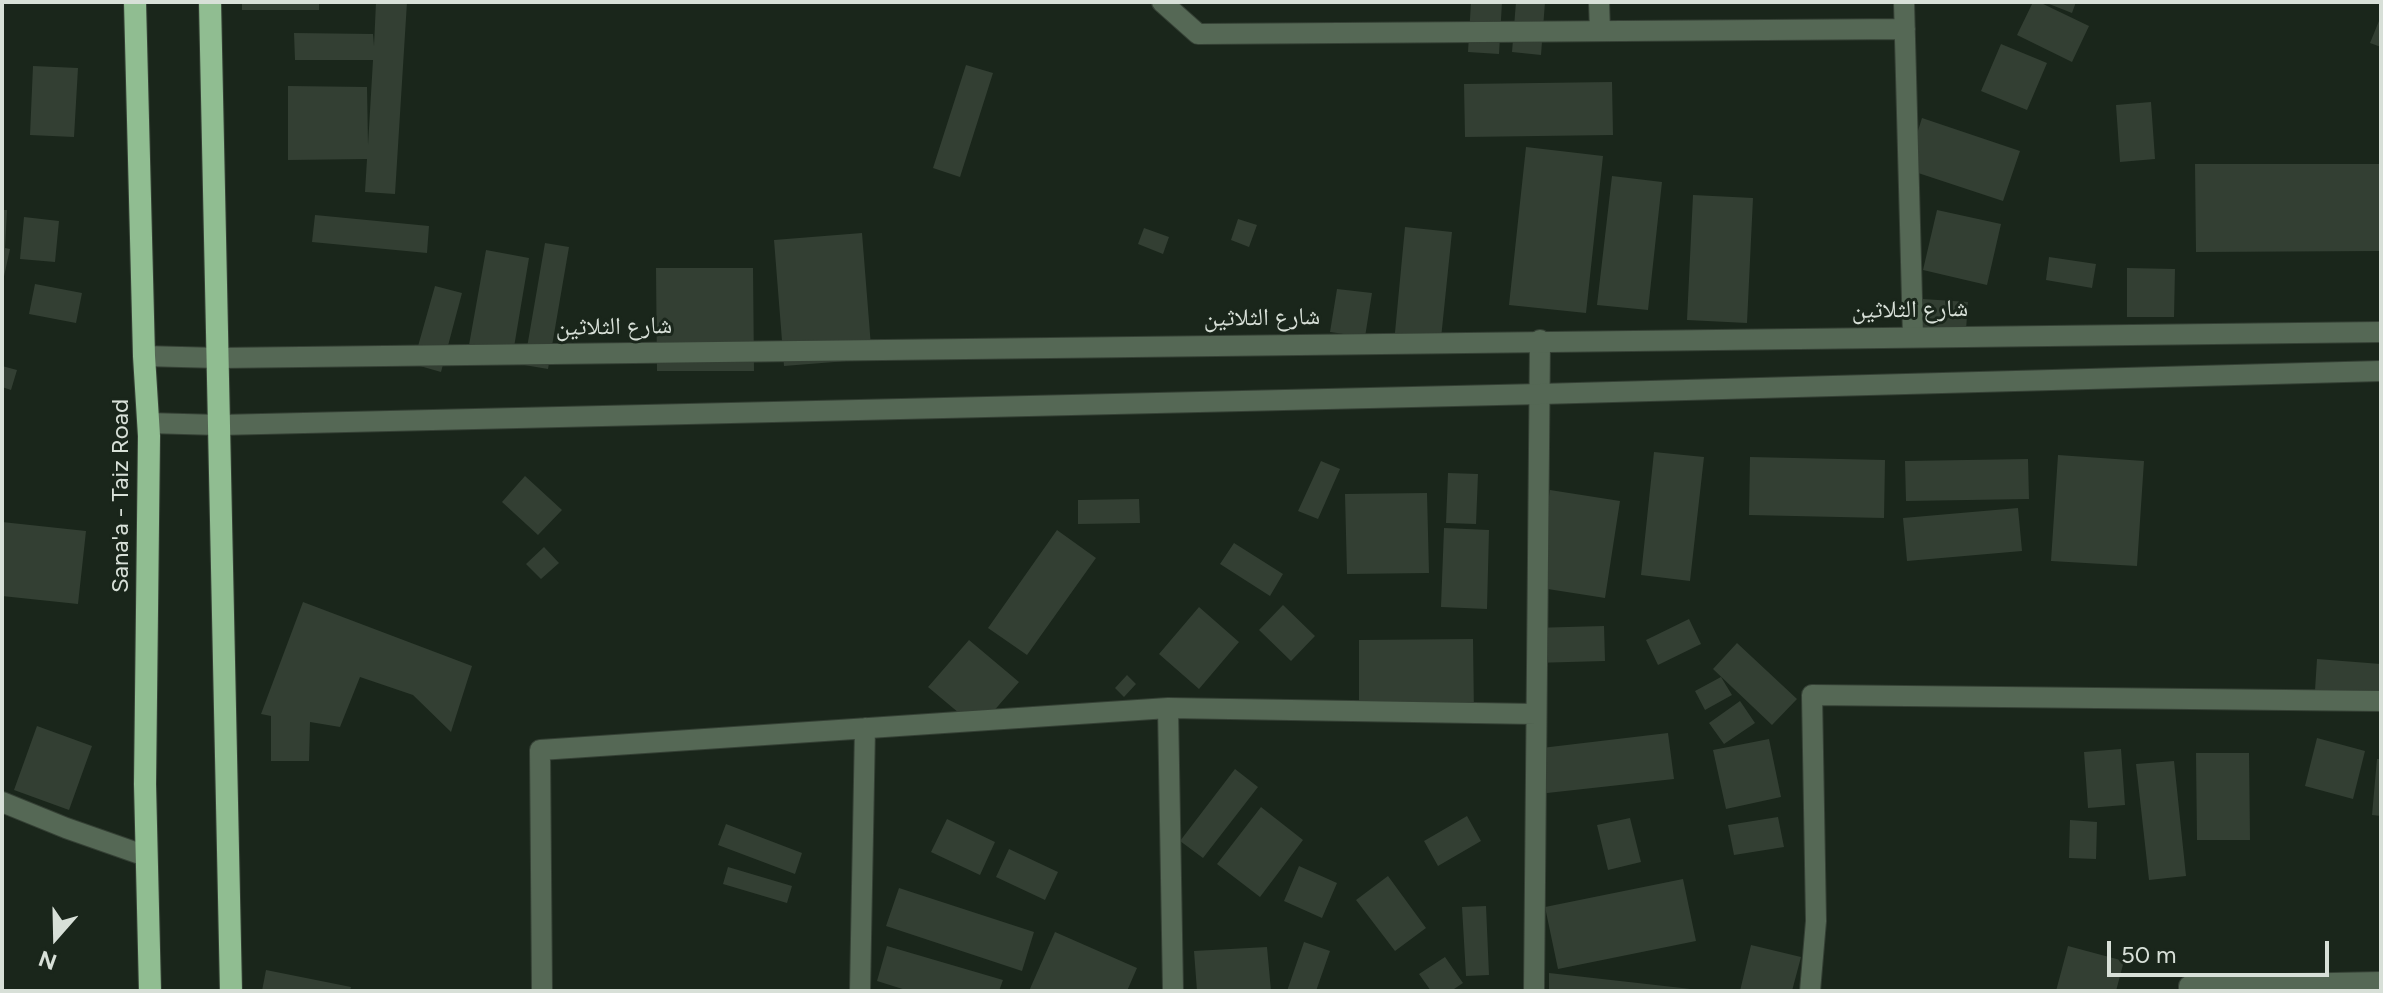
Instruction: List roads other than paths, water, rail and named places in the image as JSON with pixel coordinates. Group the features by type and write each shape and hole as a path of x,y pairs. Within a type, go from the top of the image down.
{"highway":[{"name":"Sana'a - Taiz Road","path":"135,2 148,423 146,856 150,991"},
{"path":"210,2 231,991"}],"street":[{"path":"1162,2 1198,34 1905,29"},
{"path":"1599,2 1600,31"},
{"path":"1904,2 1913,336"},
{"name":"شارع الثلاثين","path":"144,356 218,358 2381,332"},
{"path":"1534,991 1540,340"},
{"path":"148,423 219,425 2381,371"},
{"path":"1810,991 1816,921 1812,695 2381,701"},
{"path":"542,991 540,750 1168,708 1536,714"},
{"path":"1168,708 1173,991"},
{"path":"860,991 865,728"},
{"path":"2,802 146,856"},
{"path":"2189,991 2189,986 2381,982"}]}
